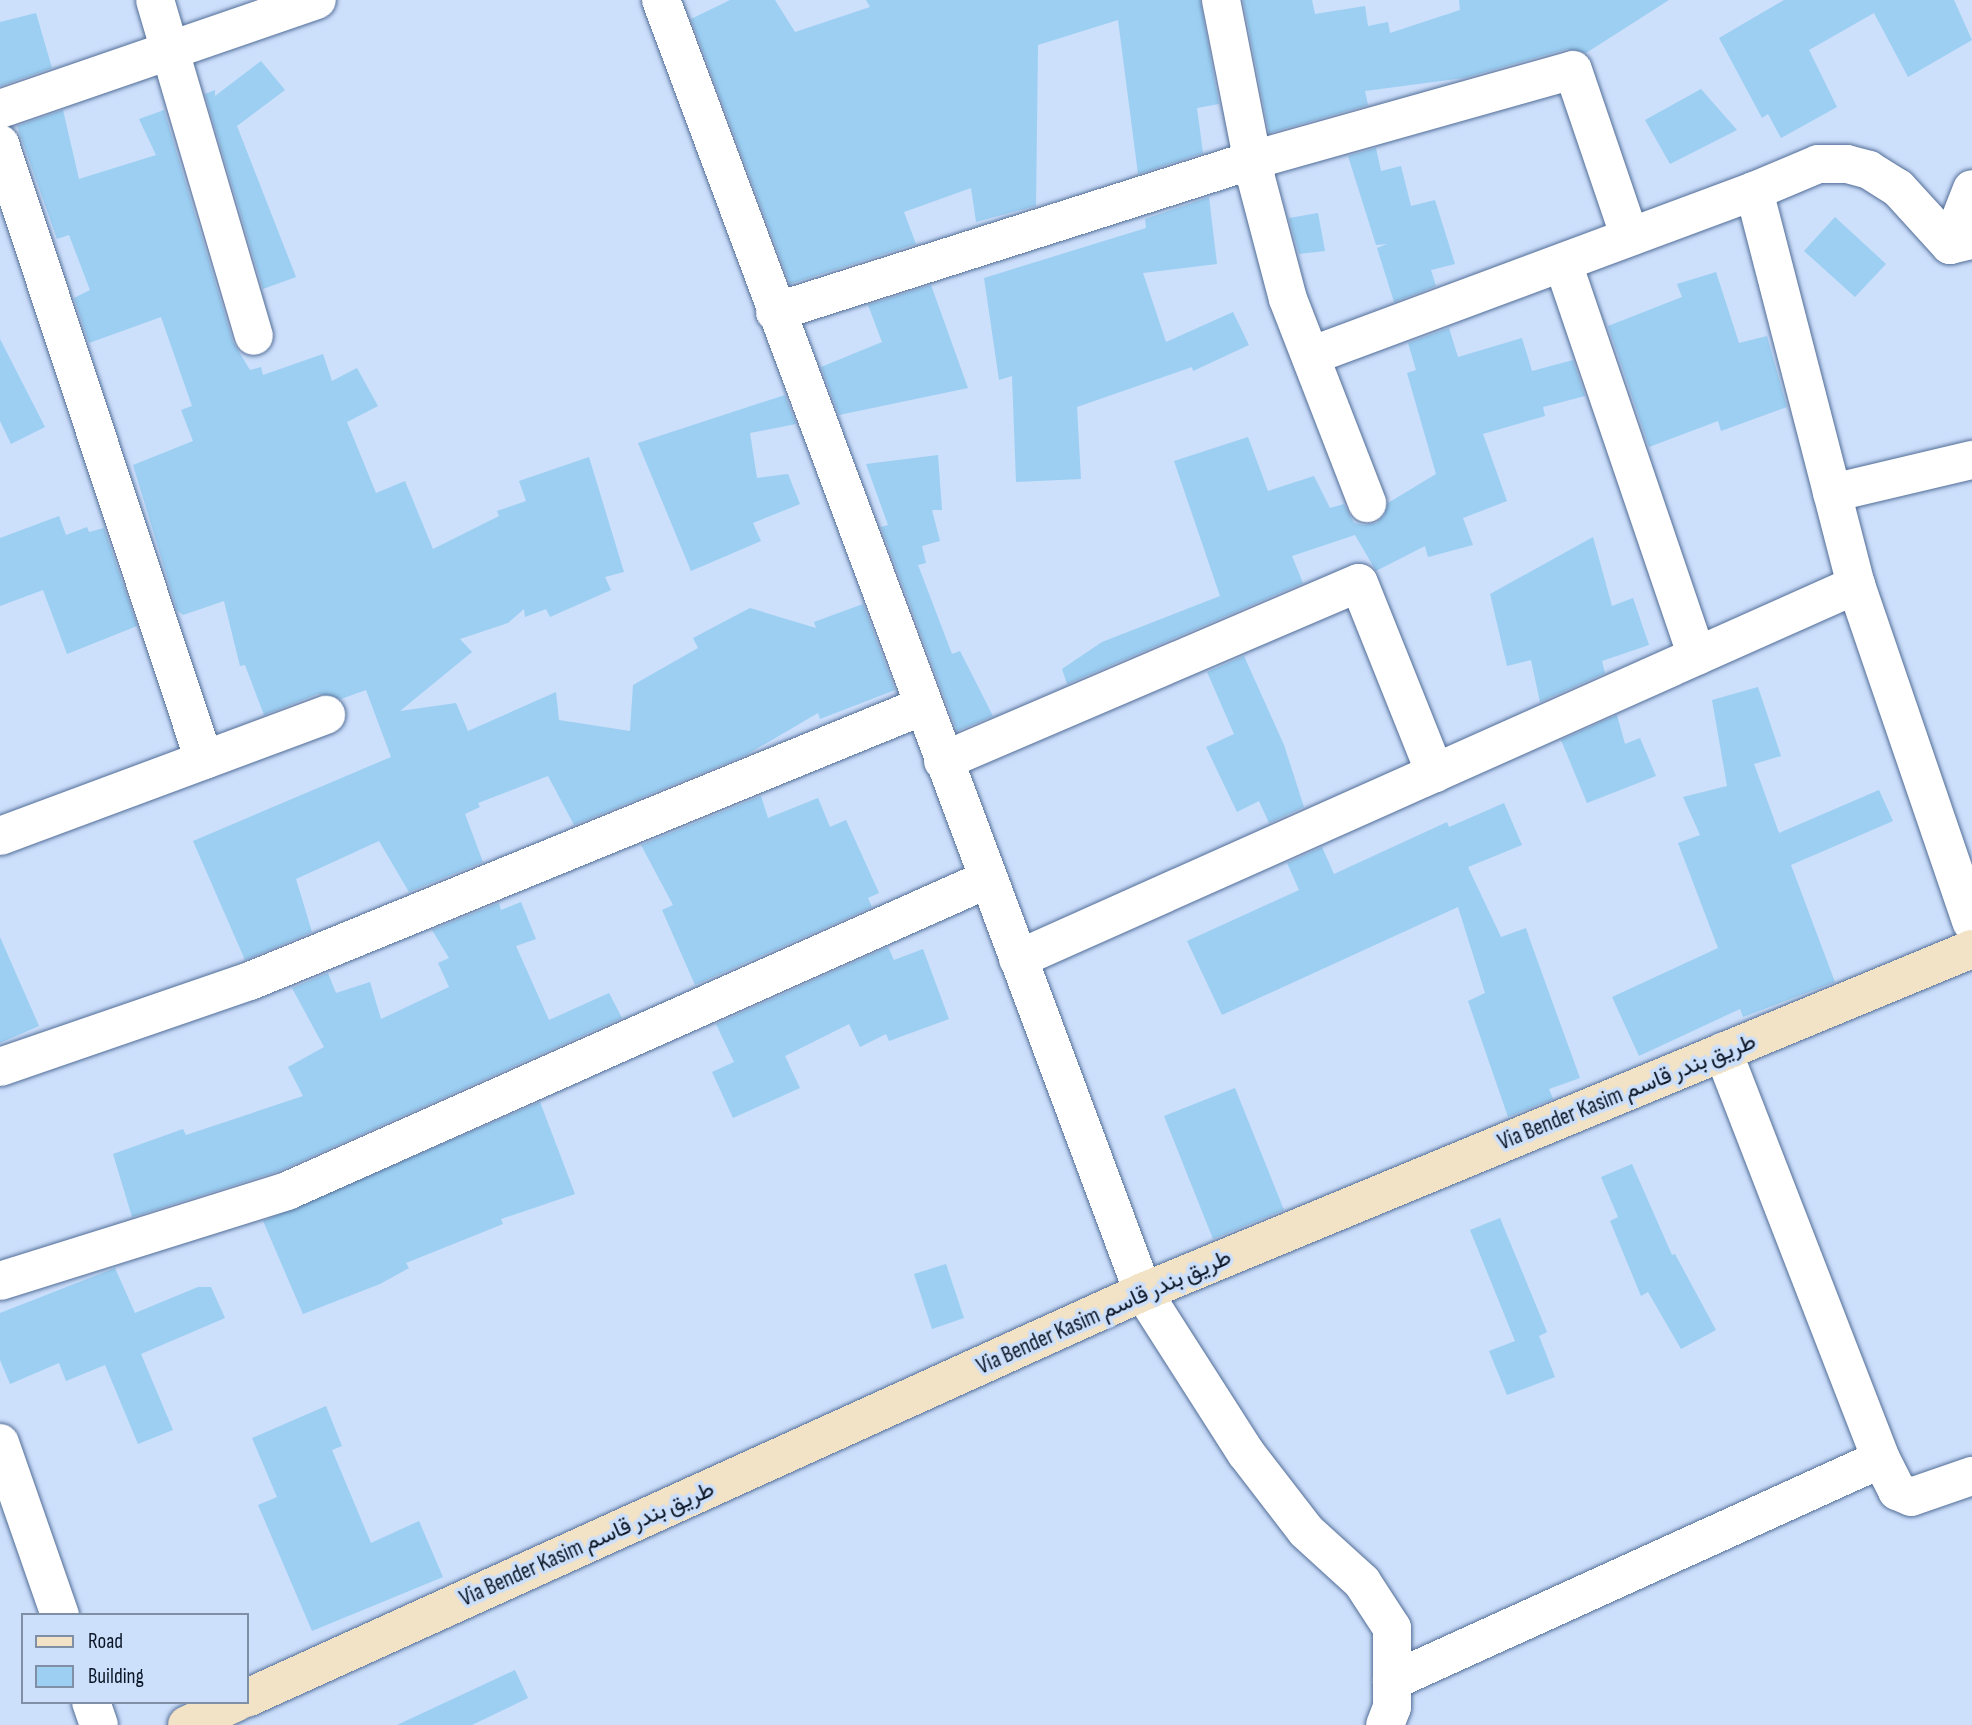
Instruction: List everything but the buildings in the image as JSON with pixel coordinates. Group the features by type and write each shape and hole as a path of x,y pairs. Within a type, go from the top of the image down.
{"street":[{"path":"155,0 254,336"},
{"path":"0,108 317,0"},
{"path":"661,0 775,312 1143,1292 1246,1452 1306,1531 1362,1583 1392,1628 1392,1707 1385,1725"},
{"path":"1221,0 1253,160 1288,299 1367,503"},
{"path":"775,312 1253,160 1573,70 1630,237"},
{"path":"0,144 204,760"},
{"path":"1311,356 1754,191 1818,164 1847,164 1869,170 1898,188 1961,242 1972,188"},
{"path":"1754,191 1856,585 1972,923"},
{"path":"1563,263 1697,656"},
{"path":"1832,493 1972,460"},
{"path":"943,761 1359,583 1435,773"},
{"path":"1018,960 1856,585"},
{"path":"0,1067 250,981 923,706"},
{"path":"0,836 326,715"},
{"path":"0,1281 287,1191 988,879"},
{"name":"Via Bender Kasim طريق بندر قاسم","path":"248,1698 1143,1292 1972,949"},
{"path":"1723,1052 1881,1459 1898,1491 1911,1497 1972,1476"},
{"path":"0,1443 59,1613"},
{"path":"1392,1681 1881,1459"},
{"path":"92,1704 99,1725"}]}
